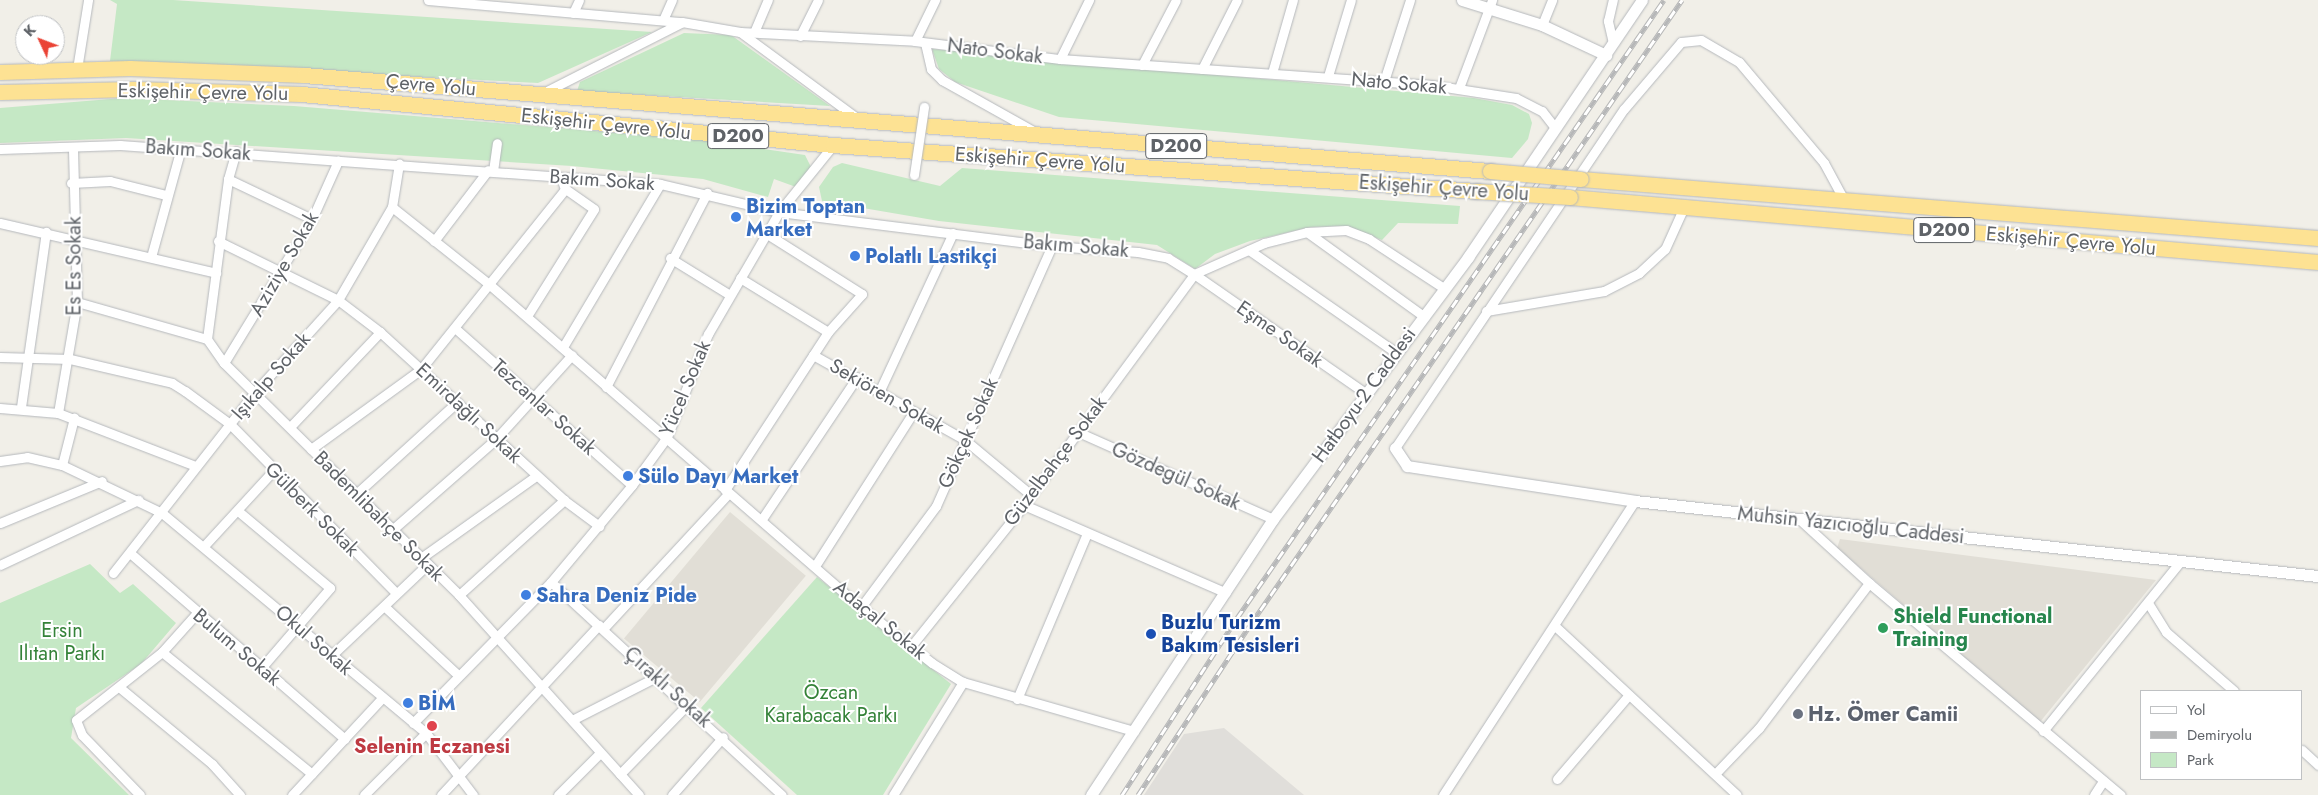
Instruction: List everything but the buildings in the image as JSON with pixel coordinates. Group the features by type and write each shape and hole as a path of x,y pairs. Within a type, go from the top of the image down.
{"highway":[{"name":"Çevre Yolu","path":"0,72 76,69 304,75 862,122"},
{"path":"0,103 64,91"},
{"name":"Eskişehir Çevre Yolu","path":"0,92 302,94 833,145 1570,197 2318,262"},
{"name":"Eskişehir Çevre Yolu","path":"862,122 1039,134 2318,238"}],"street":[{"path":"76,69 88,0"},
{"name":"Nato Sokak","path":"428,0 663,20 740,32 755,30 800,36 915,41 1060,59 1328,76 1460,88 1516,98 1542,111 1553,125"},
{"path":"573,13 579,0"},
{"path":"663,20 672,0"},
{"path":"755,30 768,0"},
{"path":"800,36 818,0"},
{"path":"915,41 935,0"},
{"path":"1060,59 1089,0"},
{"path":"1142,65 1176,0"},
{"path":"1202,69 1237,0"},
{"path":"1272,73 1293,0"},
{"path":"1328,76 1351,0"},
{"path":"1384,81 1410,0"},
{"path":"1462,0 1491,4 1542,24 1606,55"},
{"path":"1542,24 1552,0"},
{"path":"1612,43 1608,21 1614,0"},
{"name":"Hatboyu-2 Caddesi","path":"1091,795 1226,593 1273,519 1442,287 1468,257 1553,125 1606,55 1612,43 1642,0"},
{"path":"1460,88 1491,4"},
{"path":"541,94 682,22"},
{"path":"740,32 862,122"},
{"path":"1396,448 1486,311 1624,109 1681,42 1701,40 1739,62 1824,163 1844,200"},
{"path":"925,42 931,69 942,80 1039,134"},
{"path":"914,174 924,107"},
{"path":"434,241 490,170 497,143"},
{"name":"Bakım Sokak","path":"0,149 120,145 181,148 660,184 707,193 779,212 1052,246 1138,252 1168,258 1194,274"},
{"name":"Yücel Sokak","path":"413,723 457,674 551,582 632,486 667,437 708,334 740,278 779,212 833,145"},
{"name":"Es Es Sokak","path":"58,413 70,359 78,302 76,238 71,183 72,148"},
{"path":"151,257 166,195 181,148"},
{"path":"78,302 207,339 216,273 218,241 228,179 236,151"},
{"name":"Aziziye Sokak","path":"224,363 312,220 338,161"},
{"name":"Işıkalp Sokak","path":"113,573 162,513 195,466 255,392 338,300 392,207 399,164"},
{"path":"527,316 594,209 565,188 561,178"},
{"path":"228,179 312,220"},
{"path":"71,183 110,181 166,195"},
{"path":"563,347 660,184"},
{"path":"311,449 421,369 456,329 565,188"},
{"path":"606,387 670,258 707,193"},
{"name":"Adaçal Sokak","path":"392,207 527,316 606,387 667,437 861,607 963,682 1134,731"},
{"path":"1486,311 1604,291 1640,273 1665,249 1684,207"},
{"path":"0,223 76,238 216,273"},
{"path":"1194,274 1248,250 1307,232 1346,230 1369,239 1442,287"},
{"path":"21,407 25,357 46,232"},
{"path":"1307,232 1422,315"},
{"path":"880,390 953,233"},
{"path":"441,795 727,491 828,332 862,294 767,234"},
{"name":"Emirdağlı Sokak","path":"218,241 338,300 380,332 536,476 564,500 600,526"},
{"name":"Gökçek Sokak","path":"861,607 936,506 1052,246"},
{"path":"1248,250 1394,352"},
{"path":"670,258 730,295"},
{"name":"Eşme Sokak","path":"1194,274 1365,393"},
{"name":"Güzelbahçe Sokak","path":"912,645 1024,506 1194,274"},
{"path":"740,278 828,332"},
{"name":"Tezcanlar Sokak","path":"456,329 632,486"},
{"path":"290,427 380,332"},
{"name":"Bademlibahçe Sokak","path":"207,339 224,363 459,595 544,687 638,795"},
{"path":"392,530 496,439 572,355"},
{"name":"Sekiören Sokak","path":"813,355 857,377 880,390 913,413 965,440 1031,494"},
{"name":"Gülberk Sokak","path":"0,357 70,359 172,383 230,424 273,472 395,592"},
{"path":"762,519 857,377"},
{"path":"356,494 457,402"},
{"path":"0,408 21,407 58,413 195,466"},
{"path":"815,566 913,413"},
{"path":"62,464 74,418"},
{"name":"Gözdegül Sokak","path":"1078,432 1273,519"},
{"name":"Muhsin Yazıcıoğlu Caddesi","path":"1396,448 1407,466 1635,500 2179,563 2318,576"},
{"name":"Okul Sokak","path":"0,461 27,457 62,464 162,513 204,546 426,734 460,775 473,795"},
{"path":"204,546 273,472"},
{"path":"332,655 384,606 424,561 536,476"},
{"path":"0,523 102,482"},
{"path":"0,565 138,500"},
{"path":"459,595 564,500"},
{"path":"1443,795 1555,626 1635,500"},
{"path":"1024,506 1226,593"},
{"path":"238,511 330,588 262,667"},
{"path":"1798,518 1869,583 2121,795"},
{"path":"1017,699 1087,534"},
{"name":"Bulum Sokak","path":"130,553 196,614 262,667 345,739"},
{"path":"2044,731 2179,563"},
{"name":"Çıraklı Sokak","path":"551,582 686,706 723,737 772,791 782,795"},
{"path":"1715,774 1759,728 1869,583"},
{"path":"2148,603 2166,632 2233,690"},
{"path":"384,606 457,674"},
{"path":"140,795 82,735 76,720 162,652 196,614"},
{"path":"1555,626 1627,697 1737,795"},
{"path":"162,652 312,774"},
{"path":"572,720 656,677"},
{"path":"893,795 963,682"},
{"path":"119,687 212,764 240,795"},
{"path":"1557,779 1627,697"},
{"path":"292,795 382,698"},
{"path":"620,774 686,706"},
{"path":"364,795 426,734"},
{"path":"672,795 723,737"},
{"path":"2303,751 2318,765"},
{"path":"558,795 600,753"},
{"path":"2094,795 2103,781"}],"shaded area":[{"path":"730,512 806,576 700,702 624,638"},
{"path":"1840,539 2156,580 2040,722 1837,548"},
{"path":"1224,728 1304,795 1144,795 1184,734"}],"green space":[{"path":"110,0 173,0 652,32 538,83 110,61 117,4"},
{"path":"684,33 731,35 830,106 577,91 580,82"},
{"path":"932,49 1474,98 1512,105 1529,114 1532,123 1528,139 1512,158 1059,117 955,82 939,69"},
{"path":"123,98 294,106 702,140 805,155 811,167 796,187 774,179 768,197 703,179 572,166 126,138 0,143 0,108"},
{"path":"842,163 940,186 962,168 1460,206 1458,224 1398,223 1382,240 1346,226 1311,227 1250,241 1215,254 1195,269 1157,245 939,221 822,201 819,187 833,167"},
{"name":"Ersin Ilıtan Parkı","path":"90,564 120,593 133,584 176,623 141,664 76,708 71,738 129,795 0,795 0,603"},
{"name":"Özcan Karabacak Parkı","path":"817,577 951,684 883,795 797,795 701,708"}],"railway":[{"path":"1122,795 1237,618 1664,0"},
{"path":"1138,795 1250,625 1682,0"}],"place":[{"name":"Bizim Toptan Market","path":"736,217"},
{"name":"Polatlı Lastikçi","path":"855,256"},
{"name":"Sülo Dayı Market","path":"628,476"},
{"name":"Sahra Deniz Pide","path":"526,595"},
{"name":"Shield Functional Training","path":"1883,628"},
{"name":"Buzlu Turizm Bakım Tesisleri","path":"1151,634"},
{"name":"BİM","path":"408,703"},
{"name":"Hz. Ömer Camii","path":"1798,714"},
{"name":"Selenin Eczanesi","path":"432,726"}]}
